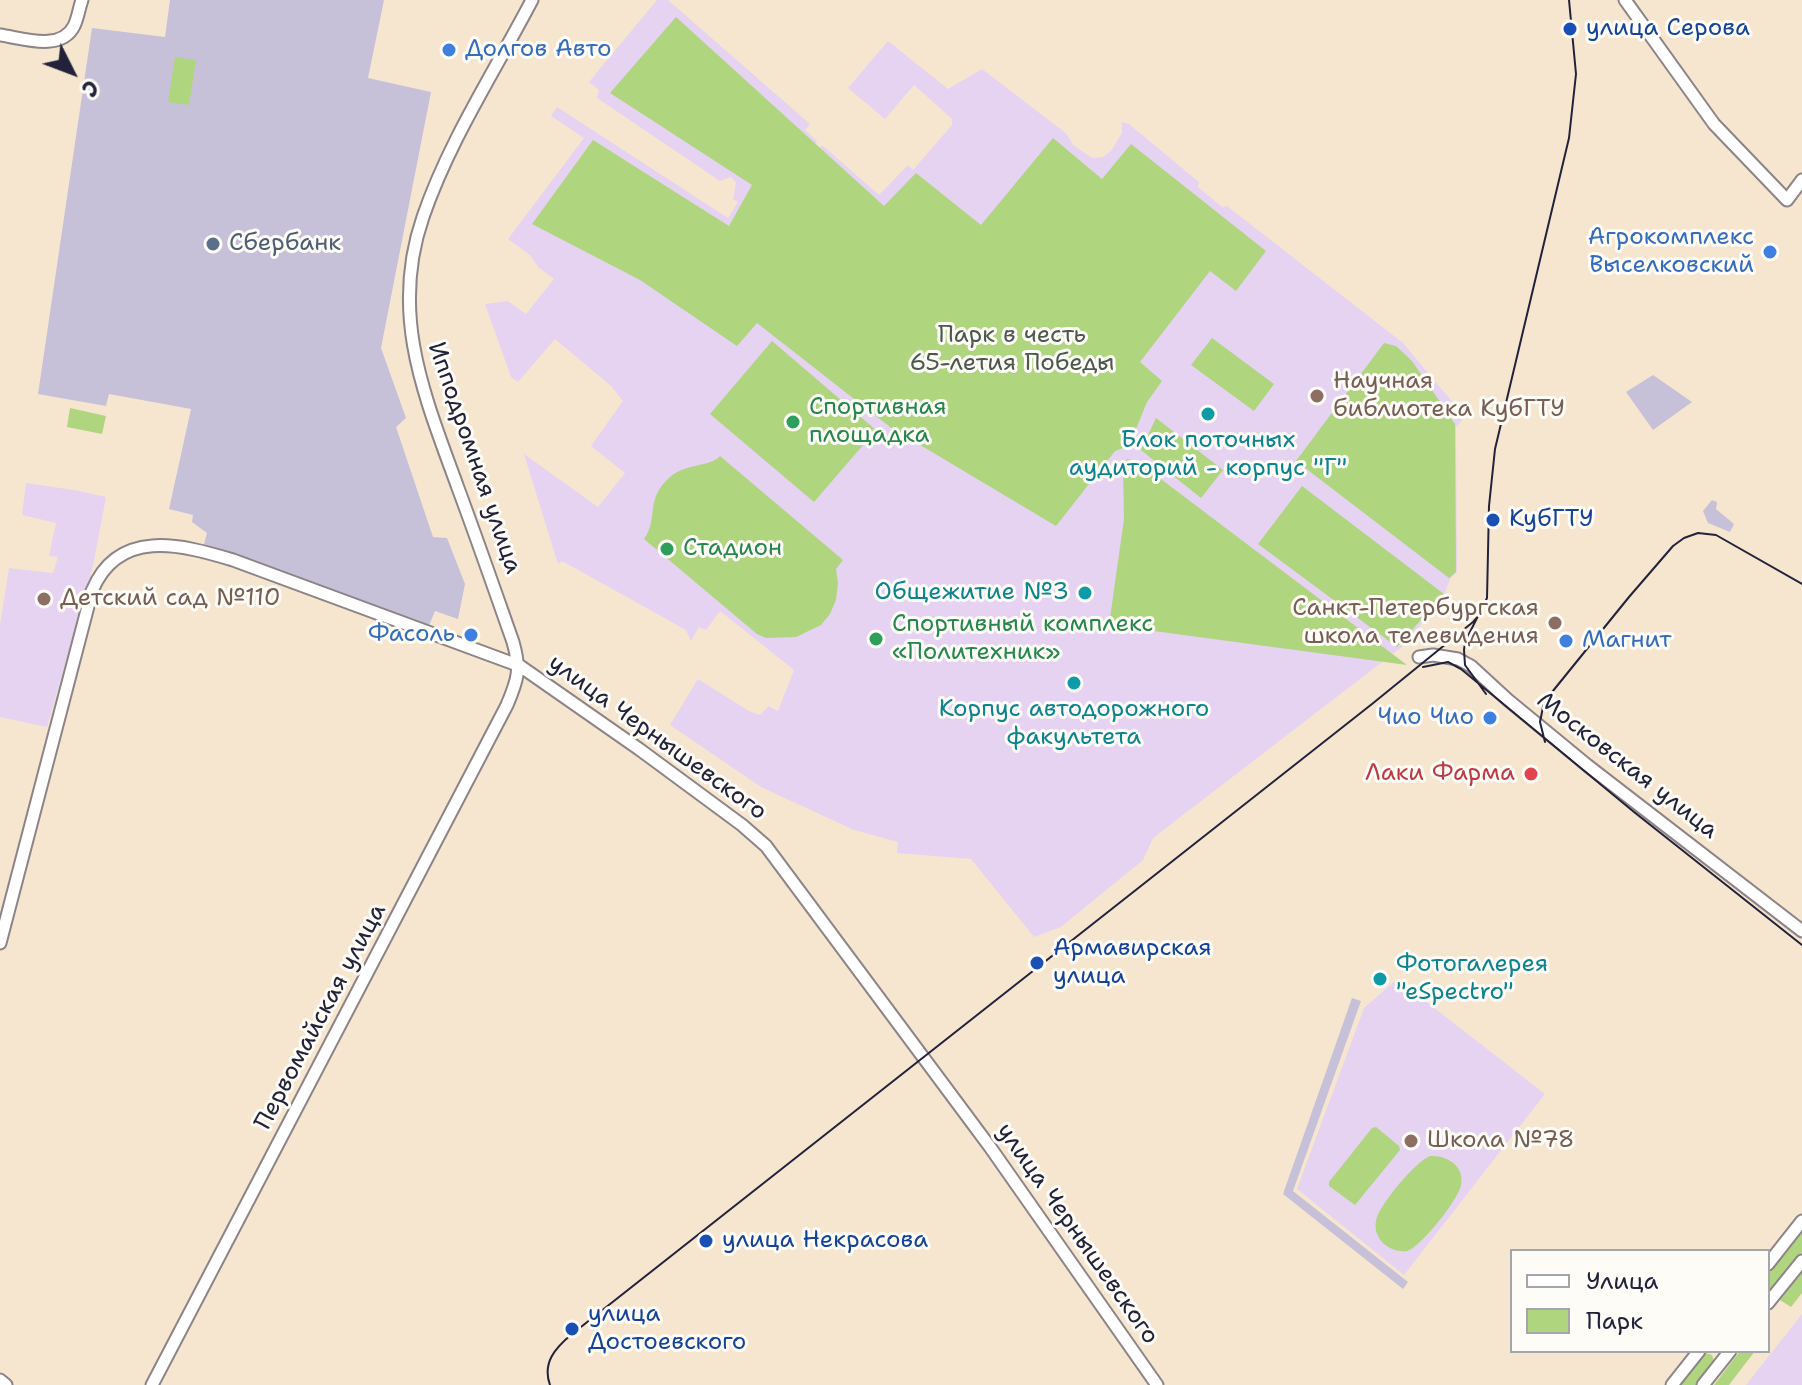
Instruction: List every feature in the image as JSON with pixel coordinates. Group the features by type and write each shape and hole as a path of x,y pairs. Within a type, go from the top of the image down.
{"street":[{"path":"0,32 41,36 54,34 65,28 75,0"},
{"path":"0,32 44,42 56,40 74,26 82,0"},
{"path":"1625,0 1714,124 1787,200 1802,180"},
{"name":"Ипподромная улица","path":"520,666 424,394 414,360 408,311 412,266 422,220 442,171 525,6"},
{"name":"улица Чернышевского","path":"0,943 92,591 105,565 118,556 160,543 200,550 418,627 520,666 639,749 766,846 990,1147 1157,1385"},
{"name":"Московская улица","path":"1419,657 1433,655 1458,659 1471,666 1587,765 1802,931"},
{"name":"Первомайская улица","path":"152,1385 507,705 520,666"},
{"path":"1770,1261 1802,1221"},
{"path":"1770,1301 1802,1261"},
{"path":"1672,1385 1697,1353"},
{"path":"1717,1353 1718,1366"},
{"path":"1703,1385 1728,1353"},
{"path":"0,1380 6,1385"}],"shaded area":[{"path":"170,0 384,0 368,78 431,92 381,348 406,418 396,427 433,537 447,538 465,584 458,619 435,611 428,628 203,548 207,533 192,522 193,515 169,509 191,409 109,394 106,406 38,394 92,28 165,37"},
{"path":"657,0 668,0 810,124 805,130 817,141 816,144 820,148 822,145 879,195 908,165 913,170 952,125 952,119 914,85 885,119 848,88 888,41 948,89 982,69 1067,134 1073,145 1092,158 1103,157 1111,151 1122,133 1122,122 1129,124 1199,182 1198,187 1222,207 1227,206 1403,343 1465,417 1456,427 1457,572 1450,579 1443,598 1403,646 1153,838 1143,860 1061,927 1034,937 971,859 897,853 898,842 854,830 761,787 670,725 698,679 749,711 760,715 769,706 778,711 794,670 720,611 706,630 699,627 691,641 686,630 562,561 558,564 524,454 598,507 625,473 591,446 623,401 611,386 555,339 518,382 511,377 485,304 508,301 526,314 554,279 508,239 584,138 551,116 557,107 728,218 738,202 733,199 736,183 731,177 720,181 597,98 599,90 589,82"},
{"path":"1653,375 1692,402 1653,430 1626,392"},
{"name":"Детский сад №110","path":"26,483 106,497 93,566 47,727 0,717 0,625 9,568 53,573 58,557 49,556 56,523 22,515"},
{"path":"1712,500 1717,502 1716,509 1734,524 1730,532 1708,523 1703,511"},
{"name":"Школа №78","path":"1397,979 1545,1094 1404,1275 1297,1189 1364,1008"},
{"path":"1352,998 1361,1001 1293,1191 1408,1282 1403,1289 1283,1194"},
{"path":"1802,1314 1802,1385 1746,1385"}],"green space":[{"name":"Парк в честь 65-летия Победы","path":"676,17 884,206 916,173 981,225 1053,138 1102,179 1131,144 1266,251 1236,291 1210,271 1140,362 1162,381 1147,402 1129,446 1115,451 1056,526 890,427 757,323 737,346 640,280 532,224 593,140 729,226 752,185 610,93"},
{"path":"175,57 196,60 189,105 168,102"},
{"path":"1212,338 1274,384 1254,411 1191,365"},
{"name":"Спортивная площадка","path":"772,341 876,430 814,502 710,414"},
{"path":"1384,343 1396,346 1412,361 1455,424 1456,572 1449,578 1296,461"},
{"path":"70,408 106,416 102,434 67,427"},
{"path":"1156,418 1223,470 1201,498 1141,450"},
{"path":"720,456 843,560 836,569 836,600 821,625 796,637 766,638 757,634 644,539 651,524 654,501 662,485 676,473"},
{"path":"1127,459 1137,461 1407,665 1109,625 1124,519 1123,466"},
{"path":"1302,486 1444,594 1397,647 1258,544"},
{"path":"1376,1127 1400,1150 1355,1205 1329,1186 1329,1182"},
{"path":"1430,1156 1443,1157 1457,1167 1462,1178 1459,1192 1413,1248 1407,1251 1392,1249 1377,1234 1378,1214 1407,1175"},
{"path":"1802,1231 1802,1252 1770,1292 1770,1271"},
{"path":"1802,1272 1802,1293 1791,1307 1780,1300"},
{"path":"1706,1353 1712,1355 1714,1361 1696,1385 1679,1385"},
{"path":"1738,1353 1753,1353 1729,1385 1714,1385"}],"tram line":[{"path":"1486,694 1465,665 1464,650 1487,598 1489,506 1495,449 1569,138 1576,74 1569,0"},
{"path":"1545,742 1540,722 1544,702 1629,597 1673,546 1684,538 1698,533 1716,535 1802,584"},
{"path":"550,1385 548,1370 552,1356 572,1334 1372,704 1482,612"},
{"path":"1423,667 1448,662 1461,669 1802,945"}],"place":[{"name":"улица Серова","path":"1570,29"},
{"name":"Долгов Авто","path":"449,50"},
{"name":"Сбербанк","path":"213,244"},
{"name":"Агрокомплекс Выселковский","path":"1770,252"},
{"name":"Научная библиотека КубГТУ","path":"1317,396"},
{"name":"Блок поточных аудиторий - корпус \"Г\"","path":"1208,414"},
{"name":"Спортивная площадка","path":"793,422"},
{"name":"КубГТУ","path":"1493,520"},
{"name":"Стадион","path":"667,549"},
{"name":"Общежитие №3","path":"1085,593"},
{"name":"Детский сад №110","path":"44,599"},
{"name":"Санкт-Петербургская школа телевидения","path":"1555,623"},
{"name":"Фасоль","path":"471,635"},
{"name":"Спортивный комплекс «Политехник»","path":"876,639"},
{"name":"Магнит","path":"1566,641"},
{"name":"Корпус автодорожного факультета","path":"1074,683"},
{"name":"Чио Чио","path":"1490,718"},
{"name":"Лаки Фарма","path":"1531,774"},
{"name":"Армавирская улица","path":"1037,963"},
{"name":"Фотогалерея \"eSpectro\"","path":"1380,979"},
{"name":"Школа №78","path":"1411,1141"},
{"name":"улица Некрасова","path":"706,1241"},
{"name":"улица Достоевского","path":"572,1329"}]}
